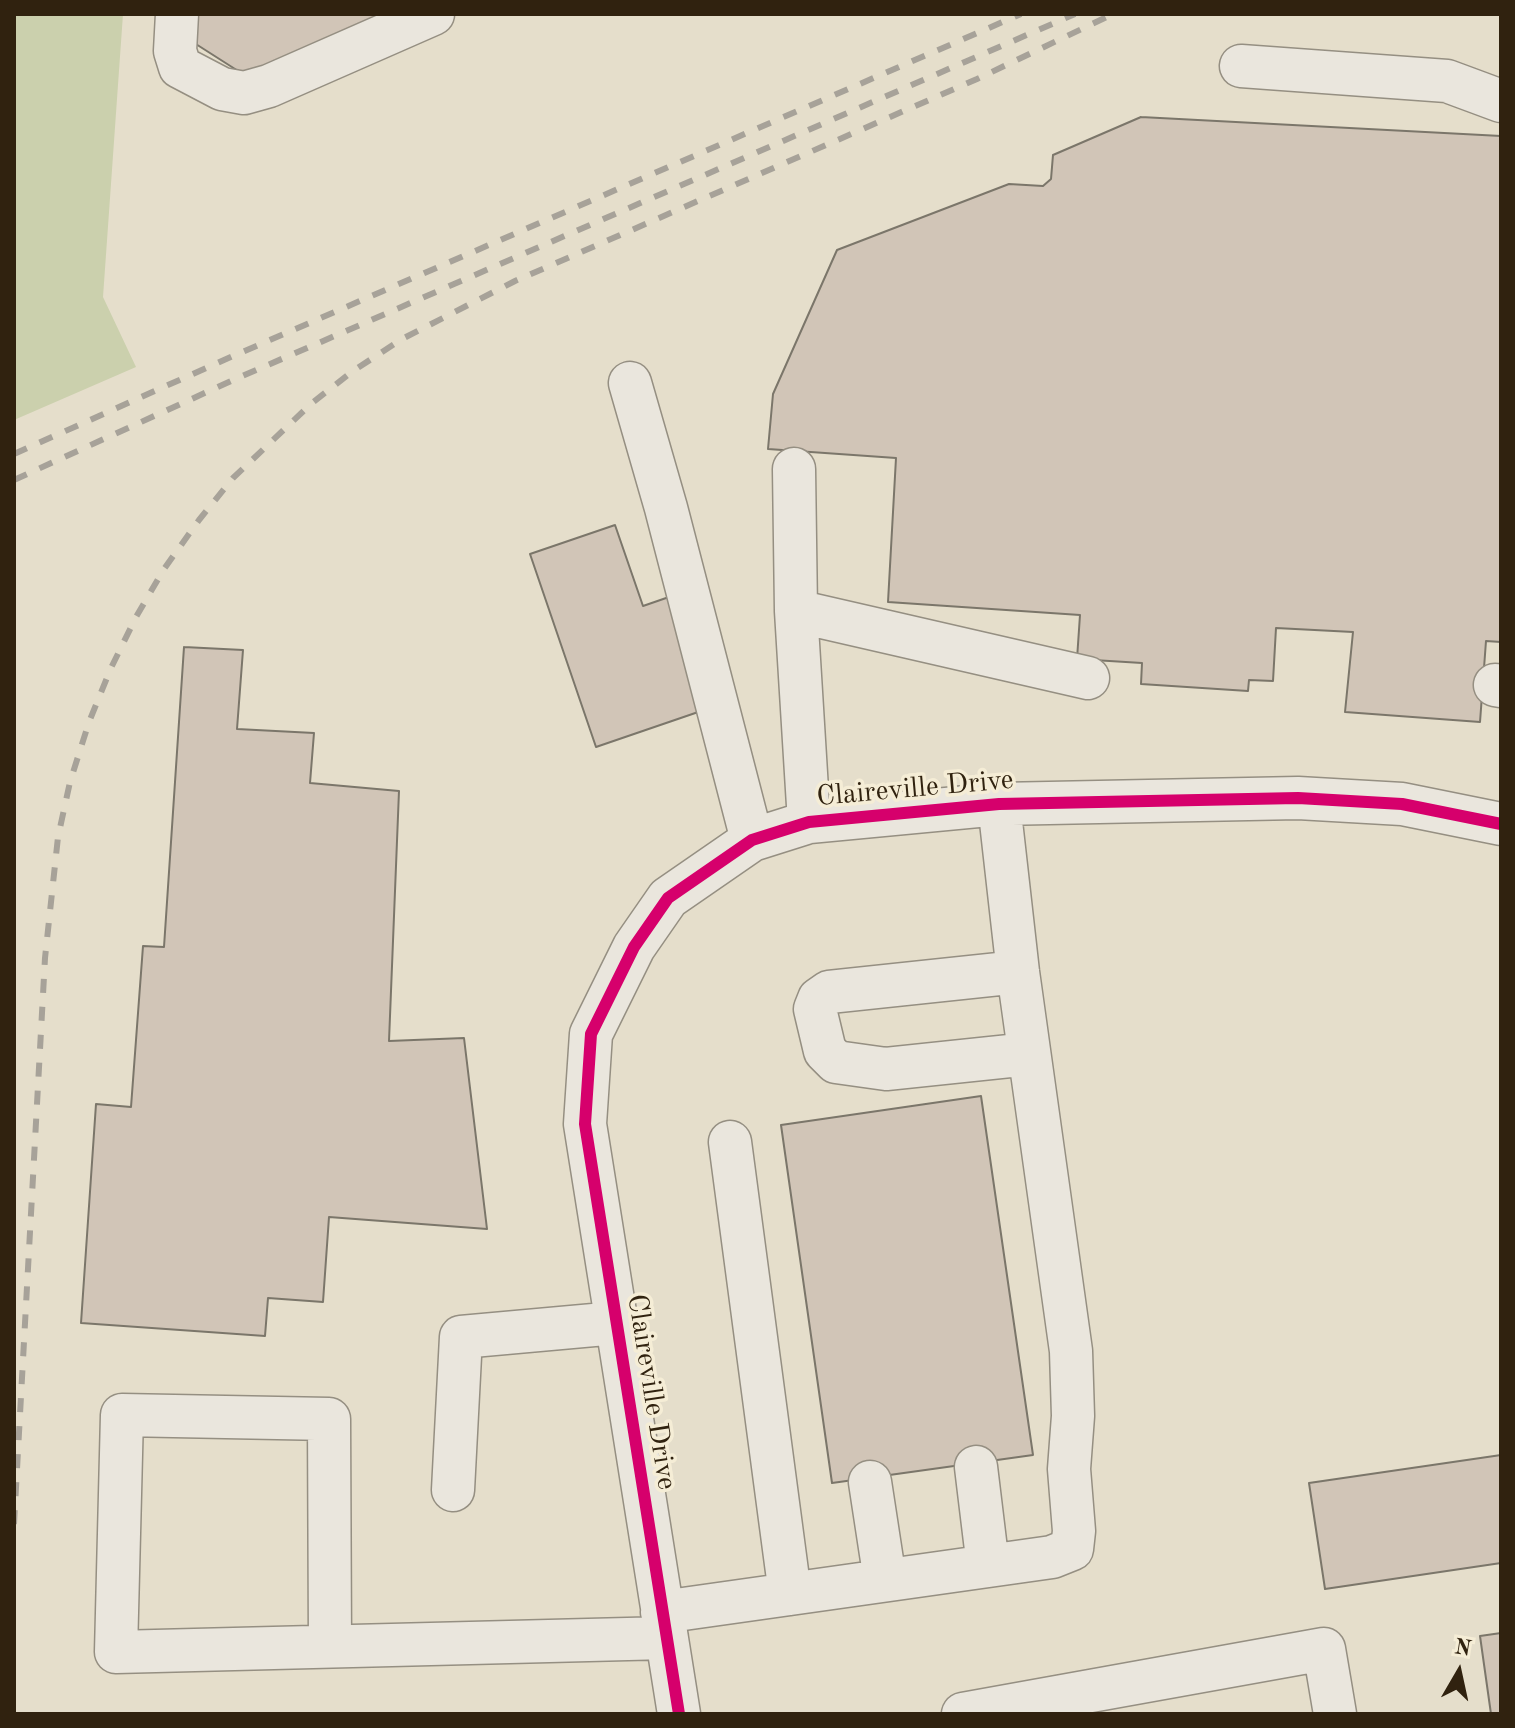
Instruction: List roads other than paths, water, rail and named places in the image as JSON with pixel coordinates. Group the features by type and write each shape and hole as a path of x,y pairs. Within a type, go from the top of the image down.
{"street":[{"path":"177,14 175,51 180,67 222,89 244,93 269,86 433,14"},
{"path":"1241,66 1447,81 1501,101"},
{"path":"630,383 666,508 752,840"},
{"path":"794,469 796,611 809,822"},
{"path":"796,611 1088,678"},
{"name":"Claireville Drive","path":"679,1714 585,1124 591,1034 634,947 668,898 752,840 809,822 999,804 1298,798 1402,804 1501,824"},
{"path":"330,1646 329,1419 122,1415 116,1652 330,1646 664,1625 790,1594 1052,1557 1072,1549 1074,1531 1069,1469 1073,1416 1071,1351 1018,972 999,804"},
{"path":"1018,972 829,992 819,999 815,1009 825,1051 836,1062 886,1069 1029,1054"},
{"path":"730,1142 790,1594"},
{"path":"453,1490 461,1337 616,1323"},
{"path":"976,1467 988,1566"},
{"path":"870,1482 885,1580"},
{"path":"963,1714 1324,1649 1335,1714"}],"railway":[{"path":"14,454 1021,14"},
{"path":"14,480 231,381 1075,14"},
{"path":"14,1524 45,958 58,837 70,782 89,722 111,668 164,569 199,520 233,478 312,403 402,339 515,281 977,79 1113,14"}]}
